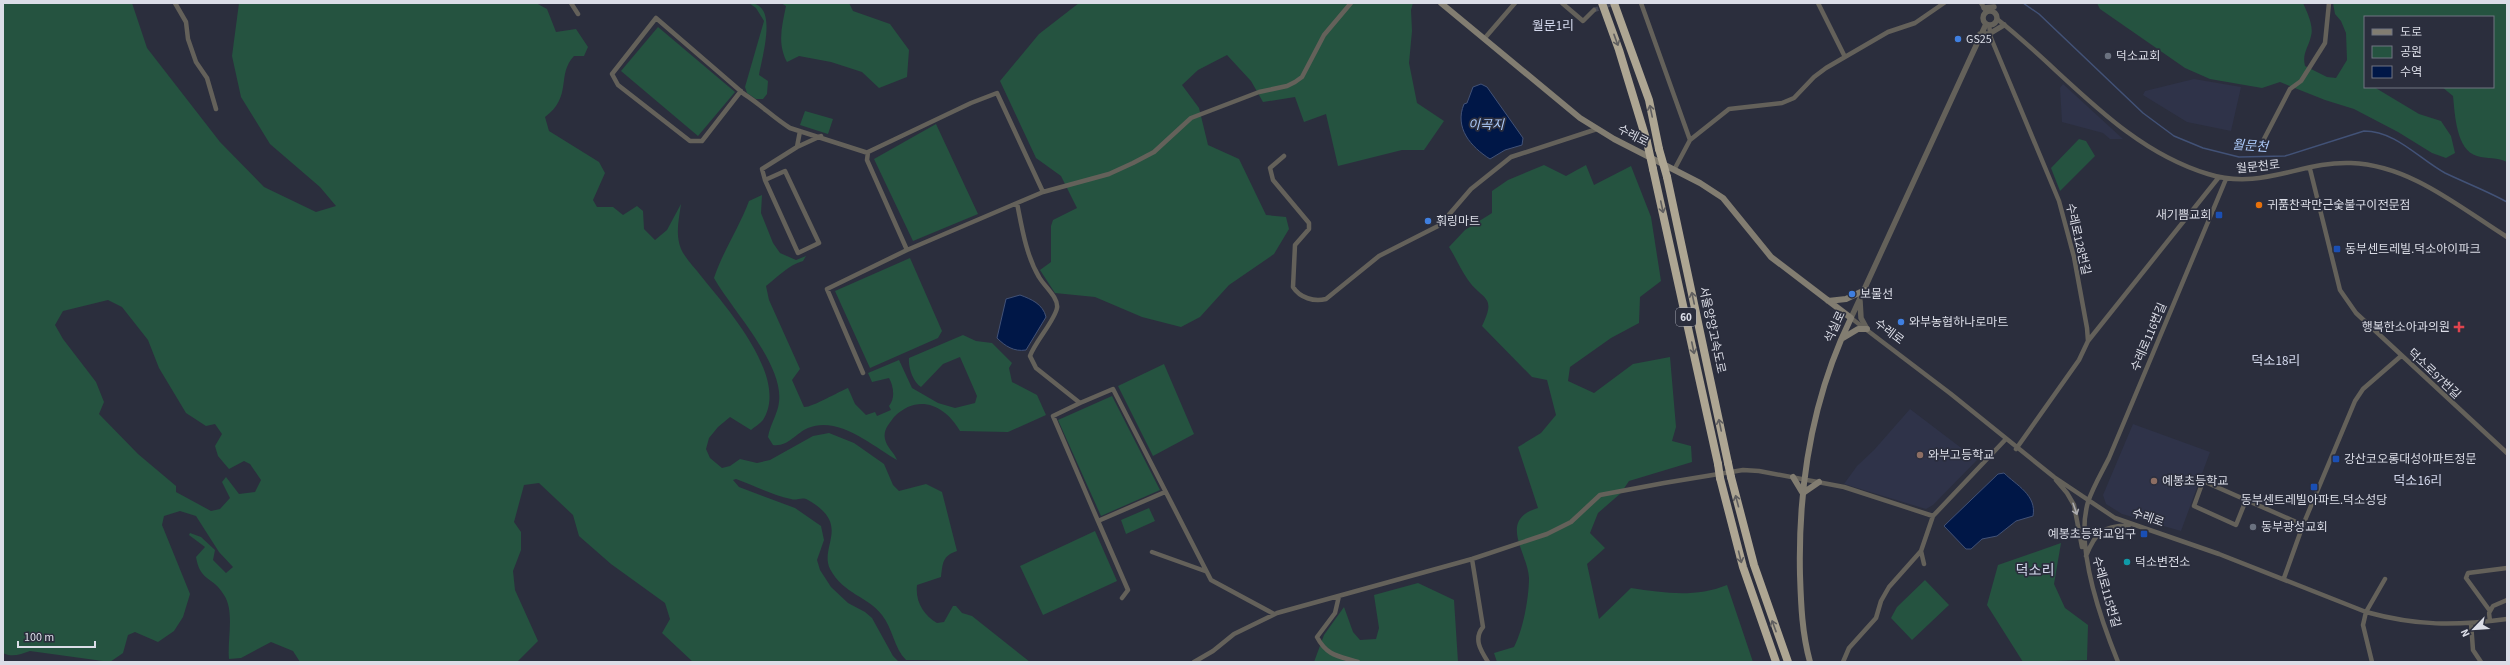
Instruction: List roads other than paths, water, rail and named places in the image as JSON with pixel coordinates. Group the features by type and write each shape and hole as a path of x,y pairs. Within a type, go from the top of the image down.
{"highway":[{"name":"서울양양고속도로","path":"1602,3 1619,50 1647,142 1720,478 1743,567 1776,662"},
{"name":"서울양양고속도로","path":"1614,3 1649,100 1659,149 1667,177 1731,477 1757,572 1788,662"}],"main road":[{"name":"수레로","path":"1441,3 1543,89 1597,129 1723,198 1771,257 1851,318"},
{"path":"1828,301 1846,299 1865,290"},
{"name":"석실로","path":"1810,662 1801,620 1800,515 1804,479 1815,421 1826,380 1840,342 1851,318"},
{"path":"1840,342 1854,331 1867,330"},
{"path":"1793,477 1803,493 1819,482"}],"street":[{"path":"175,3 186,22 188,39 196,62 207,78 216,108"},
{"path":"571,3 578,14"},
{"path":"863,373 827,289 907,250 1043,192 1109,174 1154,152 1191,118 1259,92 1288,86 1296,82 1302,76 1324,35 1350,3"},
{"path":"1484,39 1515,3"},
{"path":"1562,3 1583,21 1594,10"},
{"path":"1641,3 1690,140"},
{"path":"1818,3 1845,56"},
{"path":"1674,170 1690,140 1729,109 1782,103 1794,98 1814,77 1845,56 1888,32 1915,23 1944,3"},
{"path":"2264,139 2290,89 2301,81 2325,43 2329,3"},
{"path":"1989,7 1996,14 1997,19 1994,24 1987,24 1983,17 1989,7"},
{"path":"741,91 702,141 697,142 690,141 618,85 612,74 656,18 741,91 782,123 800,131 821,136 868,153 971,103 997,93 1043,192"},
{"name":"월문천로","path":"1997,19 2130,135 2169,160 2226,179 2260,179 2350,163 2384,167 2406,175 2507,237"},
{"name":"수레로128번길","path":"1987,24 1989,34 2059,201 2074,257 2086,314 2088,341 2079,360 2016,449"},
{"name":"석실로","path":"1851,318 1980,34 1987,24"},
{"path":"1980,34 1989,34 2004,25"},
{"path":"1284,156 1270,168 1273,180 1309,223 1309,229 1295,245 1293,287 1296,292 1307,298 1319,301 1326,299 1379,256 1440,225 1471,189 1511,157 1597,129"},
{"path":"797,147 800,131"},
{"path":"765,180 786,171 819,243 798,253 765,180 762,168 797,147 821,136"},
{"path":"868,153 867,160 907,250"},
{"name":"덕소로97번길","path":"2310,169 2340,290 2356,313 2507,453"},
{"path":"2088,341 2117,307 2218,177"},
{"name":"수레로116번길","path":"2088,502 2109,458 2226,179"},
{"path":"1017,203 1023,232 1036,270 1057,302 1057,310 1034,344 1030,356 1036,368 1080,403"},
{"path":"1860,300 1861,318 1867,330"},
{"name":"수레로","path":"1851,318 1951,394 2016,449 2088,502 2115,518 2131,525 2284,578 2366,612 2407,622 2437,625 2507,619"},
{"path":"2284,578 2303,525 2355,401 2363,389 2401,356"},
{"path":"1122,598 1128,590 1053,416 1113,389 1211,580 1274,614"},
{"path":"1843,662 1849,648 1863,635 1876,618 1881,601 1889,587 1921,551 1933,516 2005,440"},
{"path":"1194,662 1213,651 1234,634 1274,614 1472,560 1546,534 1572,522 1600,495 1705,475 1743,470 1819,482 1933,516"},
{"path":"2054,477 2067,493 2074,505 2085,556"},
{"path":"2246,500 2236,525 2194,506 2204,481 2303,525"},
{"path":"1098,521 1166,492"},
{"name":"수레로115번길","path":"2088,502 2083,538 2085,556 2118,662"},
{"path":"2085,556 2093,538 2098,533 2114,526 2131,525"},
{"path":"1921,551 1924,564"},
{"path":"1152,552 1206,571"},
{"path":"1472,560 1483,627 1478,633 1478,640 1488,662"},
{"path":"2490,612 2466,578 2468,573 2507,568"},
{"path":"2372,662 2363,632 2366,612 2385,579"},
{"path":"1339,596 1335,612 1318,637 1323,648 1334,655 1358,662"},
{"path":"2490,621 2490,612 2493,606 2507,600"},
{"path":"2471,623 2473,650 2481,662"}],"water":[{"name":"이곡지","path":"1481,84 1487,87 1523,138 1522,145 1505,150 1490,159 1471,143 1466,136 1461,121 1461,113 1464,104 1467,103 1473,87"},
{"path":"1020,295 1039,305 1046,317 1026,350 1010,348 997,338 1006,299"},
{"path":"2004,473 2020,486 2029,496 2032,502 2033,516 2016,521 1997,536 1982,539 1971,549 1966,549 1944,526 1998,474"}],"waterway":[{"name":"월문천","path":"2023,3 2039,14 2143,113 2174,136 2203,148 2239,157 2285,156 2364,131 2376,132 2397,141 2445,173 2507,202"}],"tunnel":[{"path":"1594,10 1615,3"}],"place":[{"name":"GS25","path":"1958,39"},
{"name":"덕소교회","path":"2108,56"},
{"name":"귀품찬곽만근숯불구이전문점","path":"2259,205"},
{"name":"새기쁨교회","path":"2219,215"},
{"name":"훠링마트","path":"1428,221"},
{"name":"동부센트레빌.덕소아이파크","path":"2337,249"},
{"name":"보물선","path":"1852,294"},
{"name":"와부농협하나로마트","path":"1901,322"},
{"name":"행복한소아과의원","path":"2459,327"},
{"name":"와부고등학교","path":"1920,455"},
{"name":"강산코오롱대성아파트정문","path":"2336,459"},
{"name":"예봉초등학교","path":"2154,481"},
{"name":"동부센트레빌아파트.덕소성당","path":"2314,487"},
{"name":"동부광성교회","path":"2253,527"},
{"name":"예봉초등학교입구","path":"2144,534"},
{"name":"덕소변전소","path":"2127,562"}],"district":[{"name":"월문1리","path":"1553,26"},
{"name":"덕소18리","path":"2276,361"},
{"name":"덕소16리","path":"2418,481"},
{"name":"덕소리","path":"2035,571"}]}
